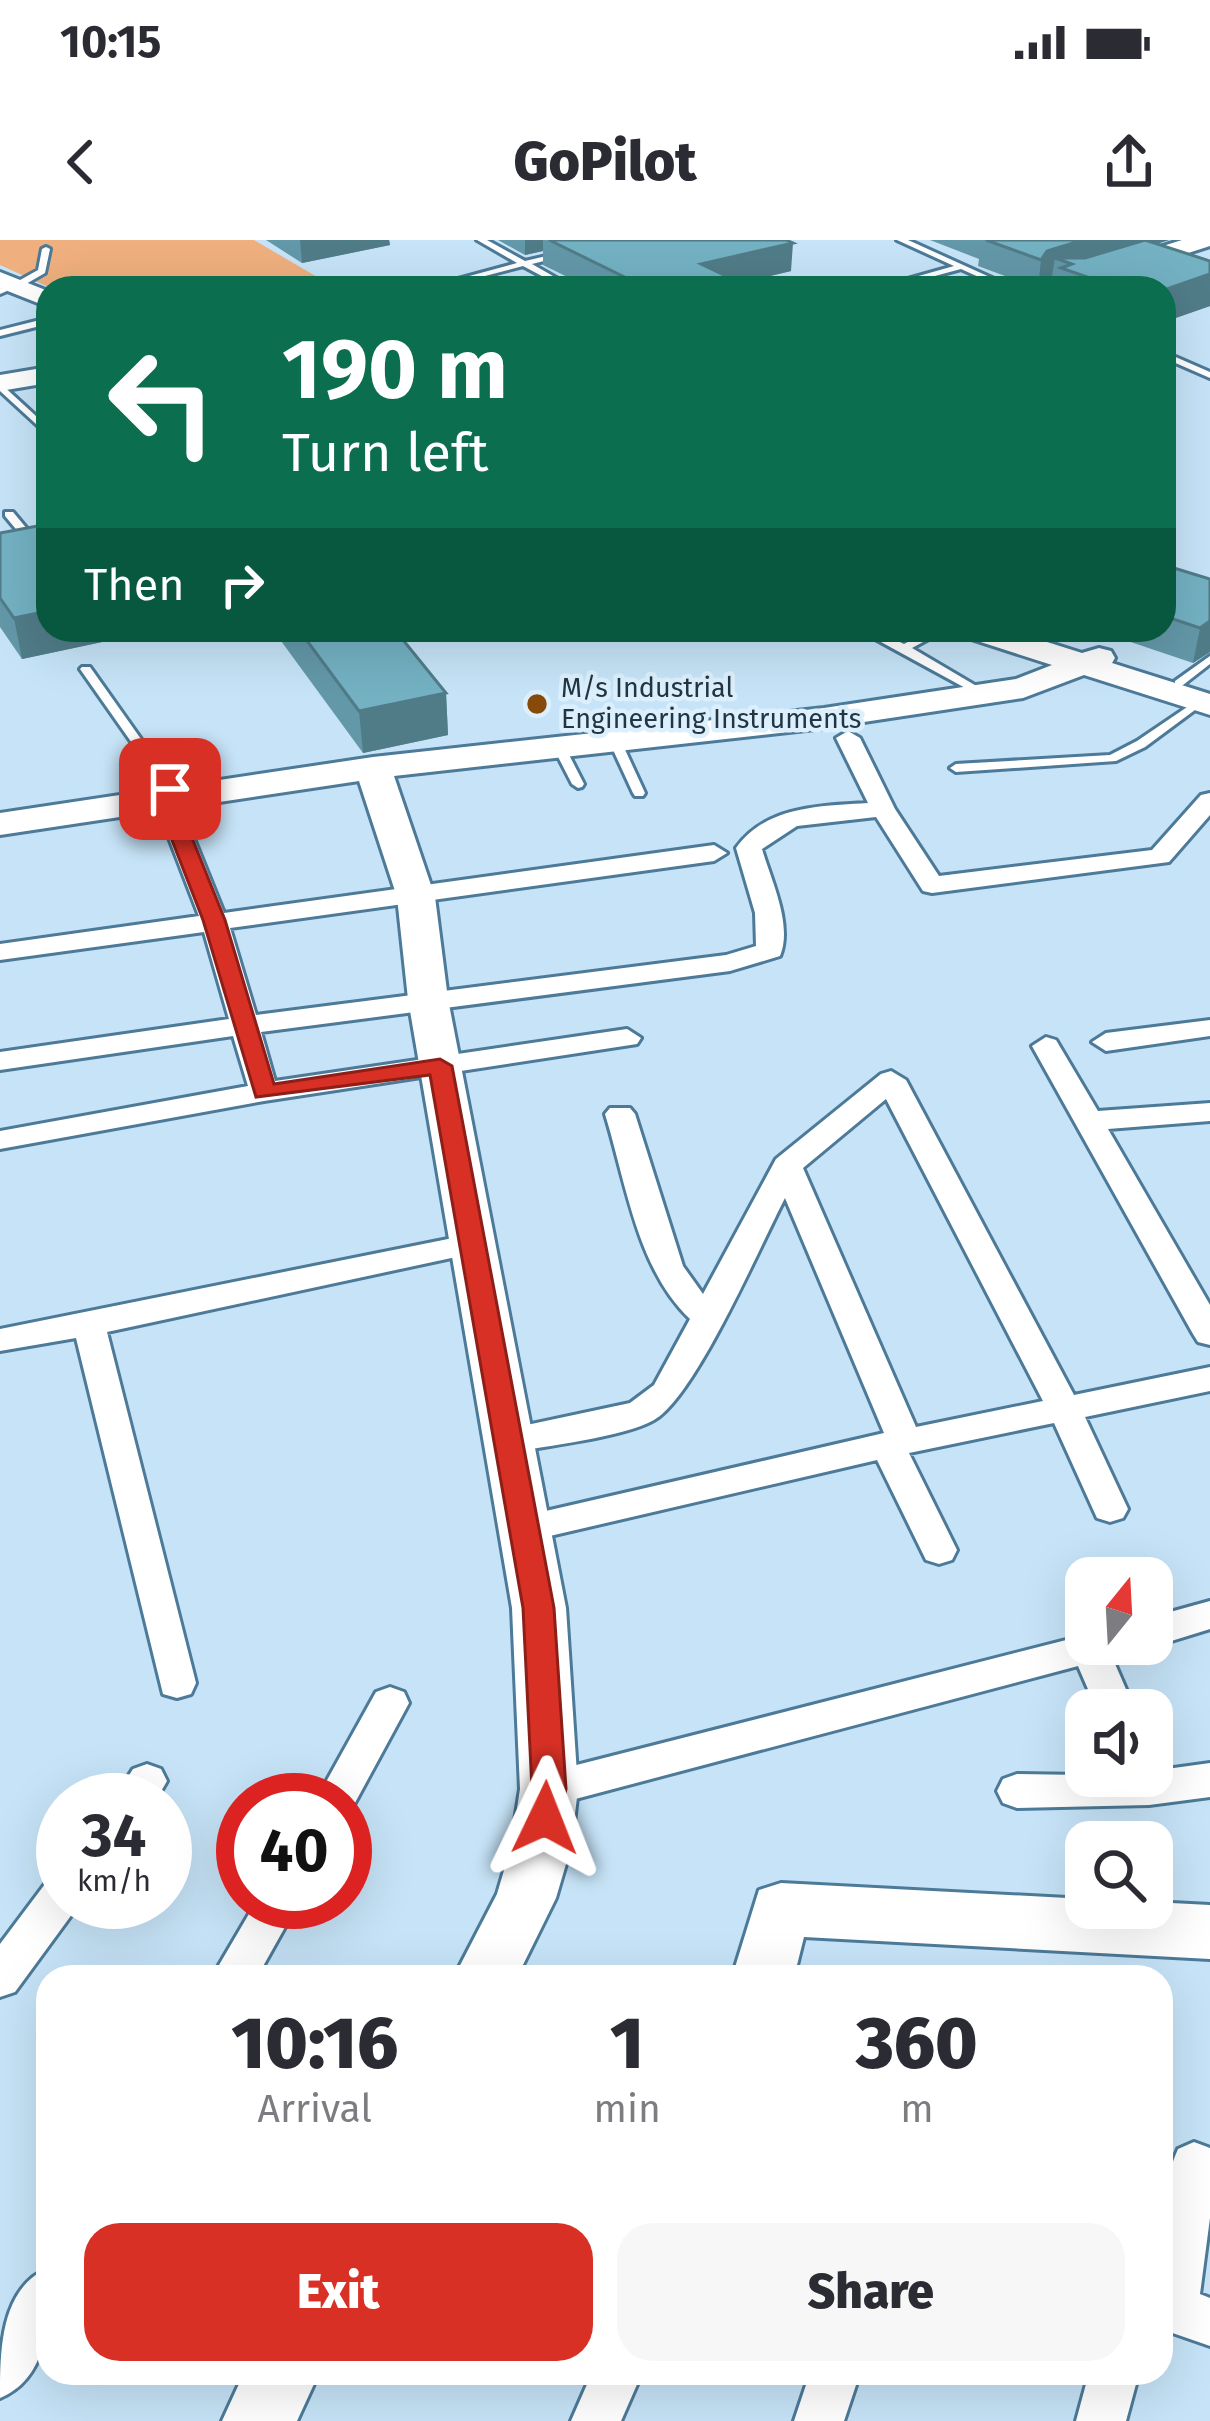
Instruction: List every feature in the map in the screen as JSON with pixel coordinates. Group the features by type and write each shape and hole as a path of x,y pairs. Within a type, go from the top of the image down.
{"street":[{"path":"1092,276 1206,240"},
{"path":"4,287 36,297"},
{"path":"4,287 36,304"},
{"path":"0,384 36,377"},
{"path":"0,556 36,549"},
{"path":"1020,642 1199,695"},
{"path":"1043,642 1092,662"},
{"path":"0,824 373,768 824,718 1023,688 1092,662"},
{"path":"848,738 883,809 932,885 1160,857 1210,800"},
{"path":"373,768 416,897 428,999 539,1608 549,1789 541,1847 526,1898 491,1965"},
{"path":"171,798 214,920 265,1092"},
{"path":"0,1061 428,999 730,963 770,950 768,913 748,848 756,834 775,824 883,809"},
{"path":"0,952 714,853"},
{"path":"1106,1042 1210,1028"},
{"path":"0,1140 265,1092 627,1037"},
{"path":"1046,1046 1210,1334"},
{"path":"508,1441 640,1413 667,1393 787,1166 891,1080 1066,1412 1110,1509"},
{"path":"1088,1121 1210,1112"},
{"path":"620,1114 667,1267 682,1293 710,1319"},
{"path":"787,1166 939,1550"},
{"path":"0,1340 473,1244"},
{"path":"89,1325 177,1683"},
{"path":"524,1529 1210,1379"},
{"path":"1173,1626 1210,1616"},
{"path":"549,1789 1065,1655"},
{"path":"351,1773 390,1703"},
{"path":"1173,1781 1210,1780"},
{"path":"1017,1791 1065,1788"},
{"path":"766,1965 781,1909 1210,1932"},
{"path":"0,1978 36,1929"},
{"path":"241,1965 262,1929"},
{"path":"1182,2312 1188,2163"},
{"path":"0,2373 36,2312"},
{"path":"258,2421 277,2385"},
{"path":"596,2421 612,2385"},
{"path":"819,2421 832,2385"},
{"path":"1102,2421 1111,2385"}],"lane":[{"path":"481,240 549,276"},
{"path":"901,240 983,276"},
{"path":"4,287 42,271 46,249"},
{"path":"472,276 584,249"},
{"path":"924,276 961,266"},
{"path":"0,333 36,324"},
{"path":"1176,360 1210,375"},
{"path":"0,384 36,420"},
{"path":"9,514 36,541"},
{"path":"891,642 984,694"},
{"path":"904,648 916,642"},
{"path":"956,768 1112,758 1141,743 1199,695 1210,659"},
{"path":"86,669 171,798"},
{"path":"616,741 639,794"},
{"path":"559,747 578,784"}],"shaded area":[{"path":"0,240 254,240 316,276 36,276 36,281 0,265"}],"building":[{"path":"549,240 793,243 701,264 726,276 622,276"},
{"path":"986,240 1083,240 1047,251 1041,260"},
{"path":"1145,240 1210,261 1210,274 1176,286 1176,276 1084,276 1061,268 1072,264 1055,258 1085,258"},
{"path":"36,526 36,613 14,618 0,598 0,533"},
{"path":"1176,569 1210,579 1210,621 1200,628 1176,620"},
{"path":"308,642 405,642 446,693 359,711"}],"place":[{"name":"M/s Industrial Engineering Instruments","path":"537,704"}],"route":[{"path":"170,789 176,797 166,799 214,920 265,1092 440,1066 539,1608 549,1789 545,1818"}]}
